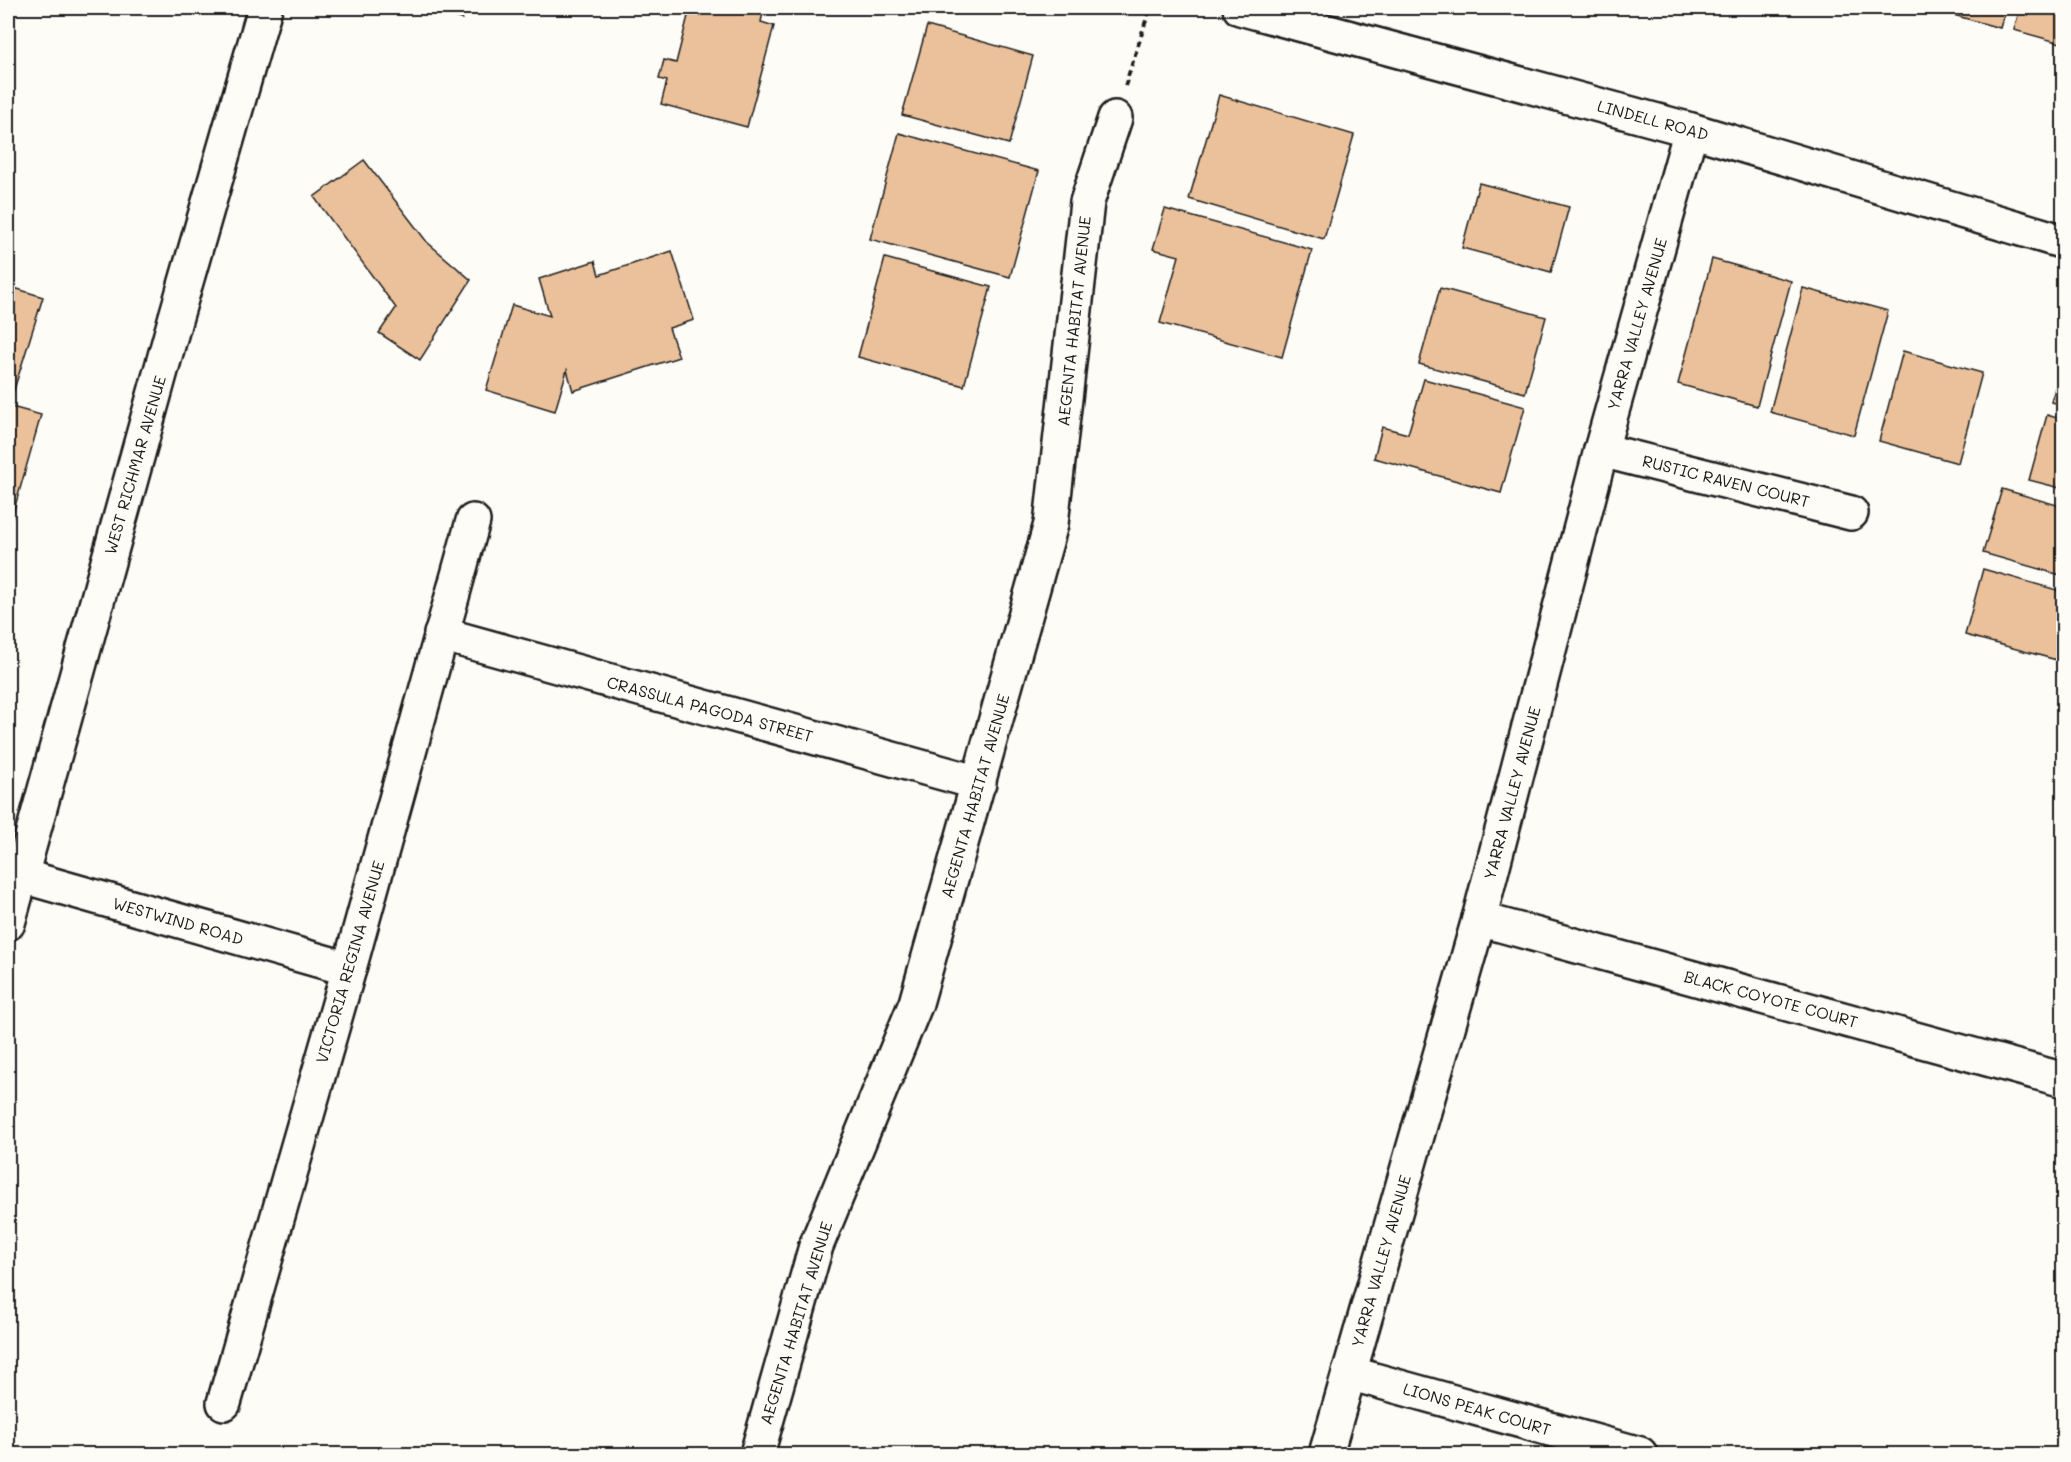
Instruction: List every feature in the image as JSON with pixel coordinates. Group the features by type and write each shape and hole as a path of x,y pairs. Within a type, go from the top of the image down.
{"street":[{"name":"WEST RICHMAR AVENUE","path":"8,923 14,874 265,8"},
{"name":"LINDELL ROAD","path":"1240,8 1691,130 2064,242"},
{"name":"AEGENTA HABITAT AVENUE","path":"757,1455 816,1246 916,1003 1051,524 1087,202 1115,118"},
{"name":"YARRA VALLEY AVENUE","path":"1326,1455 1479,919 1601,450 1691,130"},
{"name":"RUSTIC RAVEN COURT","path":"1601,450 1851,513"},
{"name":"VICTORIA REGINA AVENUE","path":"224,1403 349,969 473,521"},
{"name":"CRASSULA PAGODA STREET","path":"441,634 979,783"},
{"name":"WESTWIND ROAD","path":"14,874 349,969"},
{"name":"BLACK COYOTE COURT","path":"1479,919 2064,1080"},
{"name":"LIONS PEAK COURT","path":"1349,1373 1640,1455"}],"path":[{"path":"1115,118 1150,8"}],"building":[{"path":"425,8 466,8 462,19"},
{"path":"690,8 764,8 761,22 774,26 747,127 661,104 667,81 659,79 664,60 676,63"},
{"path":"1952,8 2006,8 2000,28 1950,14"},
{"path":"2020,8 2064,8 2064,44 2014,30"},
{"path":"927,26 1033,56 1009,144 902,115"},
{"path":"1219,95 1354,135 1324,239 1189,199"},
{"path":"899,133 1039,171 1010,277 870,239"},
{"path":"364,160 427,242 471,280 420,360 379,333 396,308 314,197"},
{"path":"1479,183 1569,207 1551,272 1462,248"},
{"path":"1165,209 1312,250 1282,357 1160,323 1179,256 1153,249"},
{"path":"672,251 694,320 669,328 679,357 573,391 567,370 555,411 486,390 512,305 550,316 539,279 595,261 599,275"},
{"path":"885,258 991,287 964,386 858,357"},
{"path":"1712,259 1791,281 1757,406 1678,384"},
{"path":"8,286 43,297 12,396 8,395"},
{"path":"1440,288 1546,317 1525,393 1419,364"},
{"path":"1803,288 1888,311 1854,435 1770,412"},
{"path":"1903,351 1982,373 1958,463 1879,441"},
{"path":"2064,359 2064,405 2051,402"},
{"path":"1424,379 1525,407 1501,493 1374,458 1382,427 1408,434"},
{"path":"8,406 41,415 10,524 8,523"},
{"path":"2047,415 2064,420 2064,489 2029,480"},
{"path":"2002,489 2064,507 2064,576 1983,553"},
{"path":"1983,569 2064,592 2064,662 1965,635"}]}
